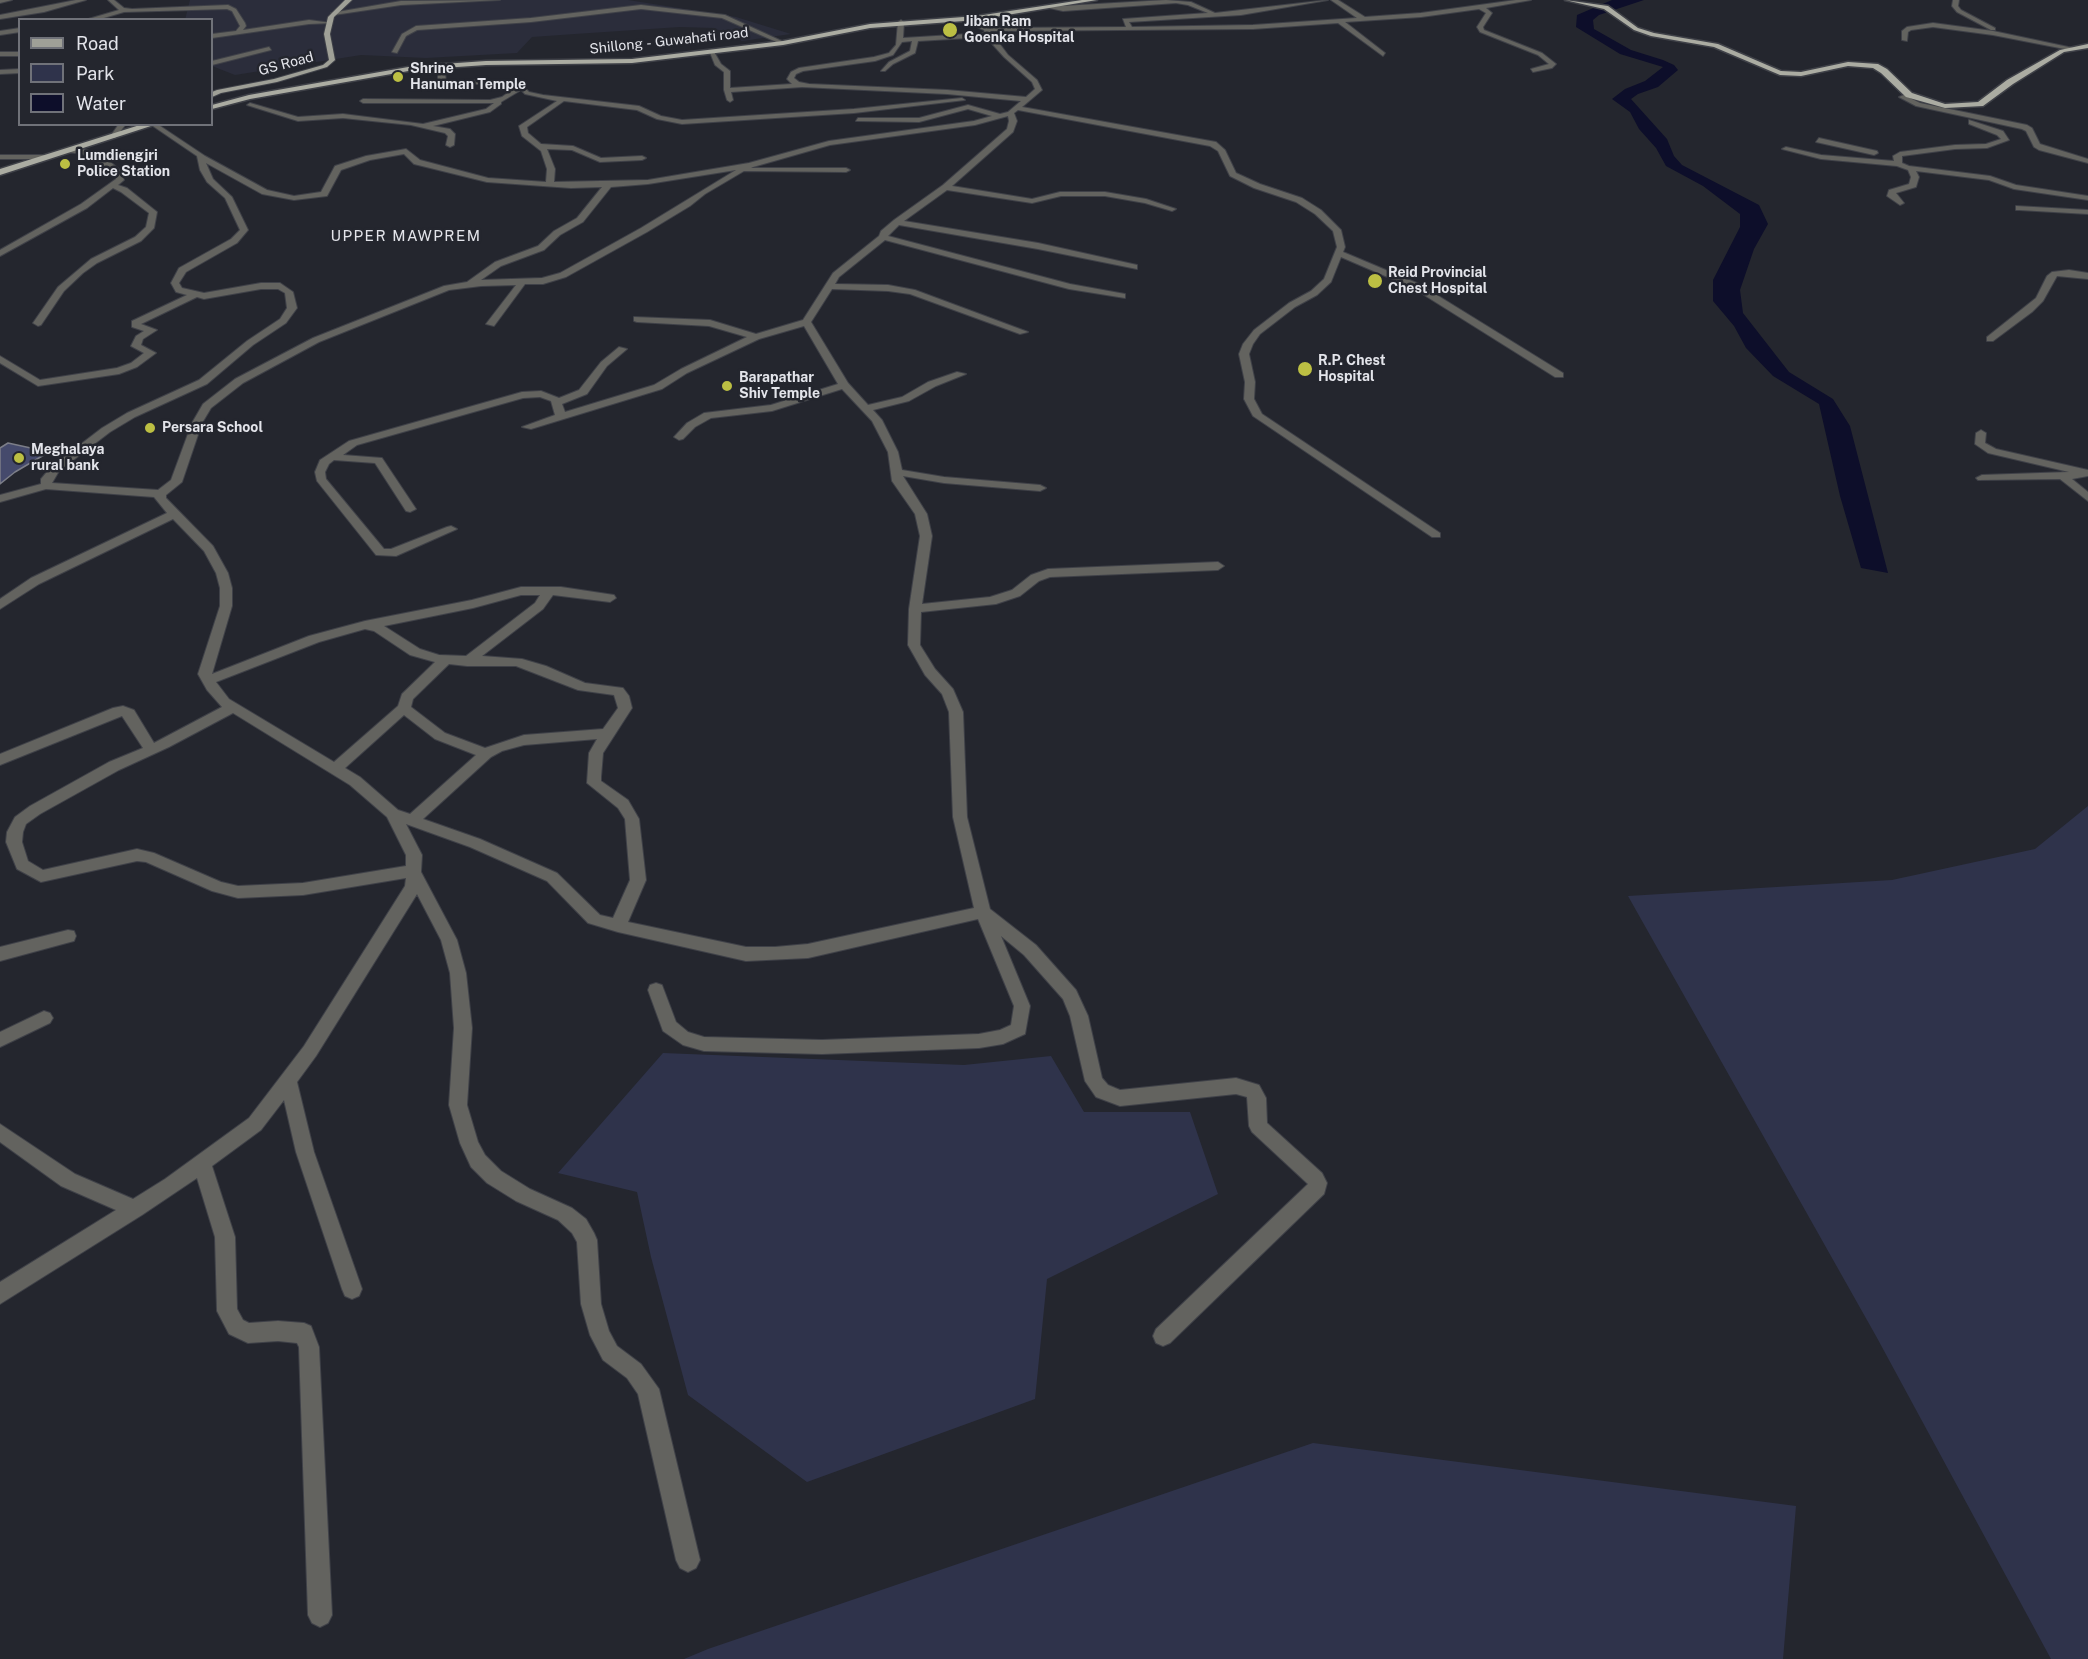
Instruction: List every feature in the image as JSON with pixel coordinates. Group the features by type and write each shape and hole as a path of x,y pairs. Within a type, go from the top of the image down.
{"highway":[{"path":"1568,0 1606,7 1630,25 1646,32 1716,45 1780,73 1800,74 1848,64 1875,66 1884,71 1909,95 1946,106 1980,104 2010,82 2070,48 2088,46"},
{"name":"Shillong - Guwahati road","path":"213,107 249,96 369,74 441,65 610,62 783,43 901,22 962,19 1093,3"},
{"path":"0,172 149,126"}],"main road":[{"name":"GS Road","path":"213,95 227,89 292,77 325,66 332,60 327,34 329,23 334,13 349,0"}],"street":[{"path":"0,1 9,0"},
{"path":"0,17 44,10 83,0"},
{"path":"111,0 125,10"},
{"path":"334,13 400,3 470,3 496,0"},
{"path":"1131,29 1125,20 1215,15 1325,0"},
{"path":"1334,0 1365,20"},
{"path":"1061,23 1131,29 1253,27 1421,15 1528,0"},
{"path":"1956,0 1955,6 1959,11 2006,36"},
{"path":"900,40 1061,23 1092,14 1093,3 1176,1 1189,3 1215,15"},
{"path":"470,3 479,8"},
{"path":"95,18 125,10 228,7 234,10 242,23 243,26 239,30"},
{"path":"395,52 404,35 416,28 501,22 631,7 654,7 732,18 783,43"},
{"path":"1481,7 1489,13 1480,27 1482,31 1540,54 1553,64 1533,70"},
{"path":"488,13 501,22"},
{"path":"0,499 46,486 160,494 176,482 197,423 207,406 226,389 323,336 447,288 470,284 543,281 574,270 669,215 702,192 746,168 817,146 950,128 1001,116 1015,110 1039,90 1035,81 1006,56 988,32 962,19"},
{"path":"1340,21 1383,54"},
{"path":"213,36 239,30 309,22 329,23"},
{"path":"801,85 790,79 790,76 797,70 883,57 895,52 900,40 901,22"},
{"path":"1905,40 1905,31 1923,25 2006,36 2070,48"},
{"path":"0,33 18,30"},
{"path":"883,70 891,63 913,52 915,39"},
{"path":"213,63 269,49"},
{"path":"711,51 718,65 727,71 727,90 730,100"},
{"path":"0,54 18,54"},
{"path":"441,65 443,83 500,81 521,87 533,95 561,101 639,108 660,118 688,122 854,111 962,100"},
{"path":"0,72 18,71"},
{"path":"727,90 801,85 946,92 1027,99"},
{"path":"422,126 488,111 521,87"},
{"path":"1909,95 1902,97 1918,105 2024,127 2030,130 2037,144 2042,148 2088,161"},
{"path":"363,102 501,100"},
{"path":"550,185 551,169 541,146 525,134 523,126 561,101"},
{"path":"250,105 298,119 362,116 422,126 450,133 452,136 450,145"},
{"path":"858,120 919,120 968,107 1001,116"},
{"path":"1015,110 1193,139 1217,146 1233,174 1257,186 1299,200 1318,212 1337,230 1340,237 1340,254 1328,280 1314,293 1292,305 1257,332 1248,344 1244,354 1250,382 1249,399 1258,416 1436,535"},
{"path":"527,428 658,387 756,337 806,322 836,275 883,237 884,233 897,222 946,187 1010,130 1015,110"},
{"path":"1786,149 1835,159 1898,159 1955,147 1987,146 2005,140 2006,137 1952,112"},
{"path":"112,136 121,126"},
{"path":"155,126 203,158 265,192 294,198 324,194 338,168 369,158 406,152 417,162 487,180 550,185 608,185 746,168 846,170"},
{"path":"1088,130 1174,144 1217,146"},
{"path":"1819,140 1898,159 1911,169 1915,177 1913,185 1892,192 1891,196 1900,203"},
{"path":"541,146 573,148 600,160 643,165"},
{"path":"641,148 643,165 654,180"},
{"path":"0,253 84,206 120,180 117,172 93,156 71,150"},
{"path":"0,157 45,157"},
{"path":"46,486 47,479 55,469 106,430 124,418 203,382 250,343 283,321 292,308 290,292 286,288 273,285 215,296 194,295 179,290 175,283 178,274 234,242 244,230 228,197 210,180 204,170 203,158"},
{"path":"1911,169 1994,178 2014,187 2088,198"},
{"path":"470,284 498,264 541,248 557,233 580,220 608,185"},
{"path":"38,323 62,289 80,272 94,261 138,238 150,228 153,212 124,190 114,186"},
{"path":"946,187 1032,201 1060,194 1105,194 1146,201 1172,209"},
{"path":"2019,208 2088,212"},
{"path":"897,222 1038,246 1134,267"},
{"path":"883,237 932,248 1069,286 1122,296"},
{"path":"1340,254 1416,286 1559,375"},
{"path":"1990,339 2029,310 2040,299 2050,278 2055,274 2069,273 2088,276"},
{"path":"491,324 522,282"},
{"path":"829,285 888,288 912,292 1023,332"},
{"path":"0,359 38,383 119,371 134,365 151,353 136,346 139,339 152,330 135,325 135,322 194,295"},
{"path":"637,319 699,321 756,337"},
{"path":"656,990 669,1026 683,1038 704,1044 822,1047 978,1041 1004,1036 1018,1029 1022,1006 983,912 960,817 956,712 948,693 920,660 914,645 915,609 926,536 921,514 901,487 893,452 885,434 867,408 844,384 806,322"},
{"path":"557,402 583,392 604,364 622,349"},
{"path":"867,408 905,399 932,384 961,374"},
{"path":"679,437 708,415 772,408 844,384"},
{"path":"451,529 392,553 380,552 321,480 320,472 324,462 352,443 514,397 541,394 555,399 561,417"},
{"path":"1981,433 1980,444 1992,451 2088,473"},
{"path":"330,457 378,460 410,509"},
{"path":"896,472 944,480 1040,488"},
{"path":"1982,478 2064,477 2088,473"},
{"path":"2064,477 2088,498"},
{"path":"0,1294 135,1209 202,1164 255,1124 310,1051 413,887 414,855 393,814 356,781 225,702 208,680 205,674 226,606 226,588 222,573 209,549 160,499 160,494"},
{"path":"0,605 35,581 174,514"},
{"path":"915,609 992,601 1016,593 1035,578 1048,573 1218,566"},
{"path":"208,680 314,639 357,626 473,604 521,591 549,591 610,598"},
{"path":"467,662 539,606 549,591"},
{"path":"371,625 415,652 445,660 517,662 541,669 583,687 618,691 625,708 606,734 596,753 594,783 623,804 632,819 638,880 618,926"},
{"path":"335,769 404,708 407,697 445,660"},
{"path":"0,840 35,810 114,766 151,750 233,707"},
{"path":"404,708 440,736 486,754"},
{"path":"0,760 113,713 123,711 129,713 151,750"},
{"path":"413,820 486,754 508,744 606,734"},
{"path":"393,814 552,877 594,919 746,954 808,951 983,912"},
{"path":"21,821 15,832 16,851 22,865 41,876 137,855 154,859 238,892 303,889 413,871"},
{"path":"413,871 449,940 458,973 463,1028 458,1105 469,1143 478,1161 494,1177 523,1195 565,1214 579,1226 587,1240 591,1304 600,1335 610,1353 634,1371 648,1389 688,1560"},
{"path":"983,912 1030,950 1070,994 1079,1016 1094,1081 1102,1091 1120,1098 1236,1086 1247,1088 1253,1091 1257,1098 1258,1126 1318,1183 1312,1194 1163,1336"},
{"path":"0,954 68,936"},
{"path":"0,1040 44,1017"},
{"path":"288,1080 305,1152 352,1289"},
{"path":"0,1132 68,1180 135,1209"},
{"path":"202,1164 225,1237 227,1311 236,1327 248,1333 278,1331 304,1333 309,1347 320,1615"}],"shaded area":[{"path":"190,0 628,0 736,17 791,34 742,41 714,28 680,27 532,37 517,53 426,58 361,55 235,75 213,66 213,18 186,18"}],"green space":[{"path":"2088,806 2088,1659 2051,1659 1876,1336 1628,896 1892,880 2035,849"},
{"path":"663,1053 964,1065 1051,1056 1084,1112 1190,1112 1218,1194 1047,1279 1035,1399 807,1482 688,1395 651,1257 637,1192 558,1173"},
{"path":"1313,1443 1796,1506 1783,1659 684,1659 708,1649"}],"water":[{"path":"1612,0 1644,0 1599,15 1593,20 1594,29 1631,50 1674,65 1678,70 1658,87 1631,99 1667,139 1674,156 1682,165 1759,205 1768,224 1754,249 1740,290 1743,313 1789,372 1833,399 1850,426 1888,573 1861,568 1840,496 1819,404 1773,376 1746,348 1734,326 1713,301 1713,280 1740,227 1740,214 1703,186 1666,166 1656,148 1639,129 1630,112 1612,99 1625,89 1645,81 1663,67 1620,54 1576,27 1577,15"}],"building":[{"name":"Meghalaya rural bank","path":"8,443 49,452 15,472 0,484 0,448"}],"place":[{"name":"Jiban Ram Goenka Hospital","path":"950,30"},
{"name":"Shrine Hanuman Temple","path":"398,77"},
{"name":"Lumdiengjri Police Station","path":"65,164"},
{"name":"Reid Provincial Chest Hospital","path":"1375,281"},
{"name":"R.P. Chest Hospital","path":"1305,369"},
{"name":"Barapathar Shiv Temple","path":"727,386"},
{"name":"Persara School","path":"150,428"},
{"name":"Meghalaya rural bank","path":"19,458"}],"district":[{"name":"UPPER MAWPREM","path":"406,236"}]}
